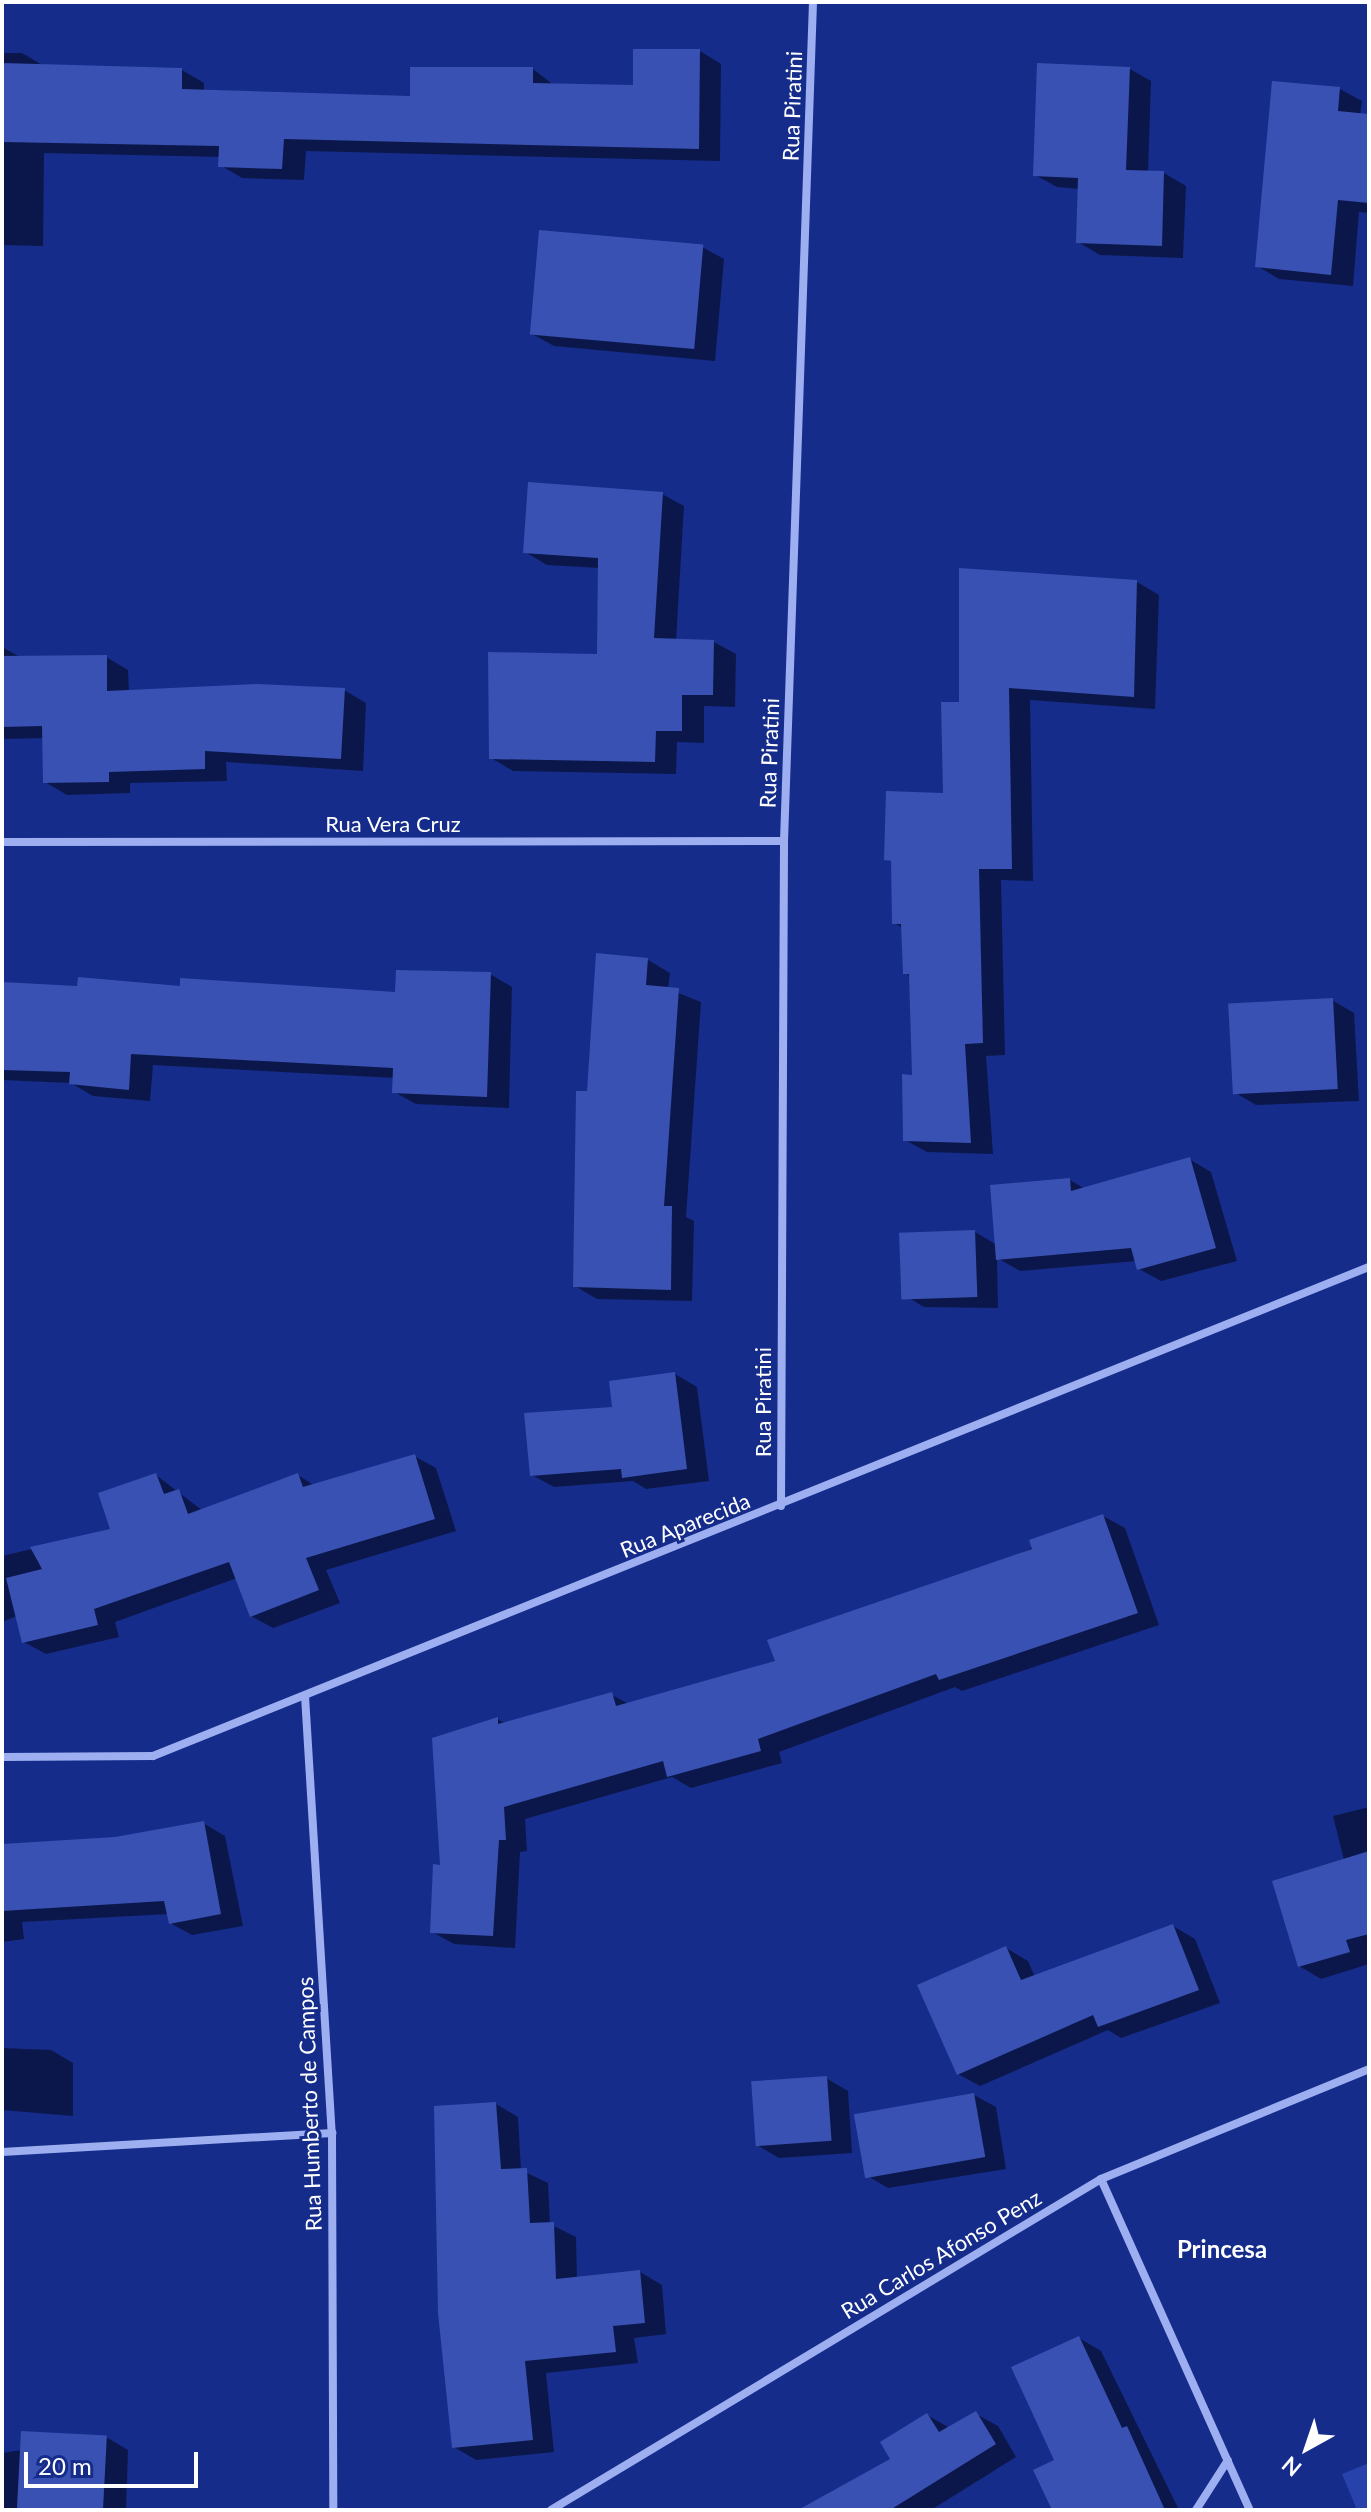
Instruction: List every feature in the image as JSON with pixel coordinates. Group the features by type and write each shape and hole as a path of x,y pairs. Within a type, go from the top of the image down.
{"street":[{"name":"Rua Piratini","path":"781,1506 784,841 813,2"},
{"name":"Rua Vera Cruz","path":"2,842 784,841"},
{"name":"Rua Aparecida","path":"2,1757 153,1756 1369,1267"},
{"name":"Rua Humberto de Campos","path":"305,1696 332,2133 333,2510"},
{"name":"Rua Carlos Afonso Penz","path":"551,2510 1101,2179 1369,2069"},
{"path":"2,2152 332,2133"},
{"path":"1101,2179 1250,2510"},
{"path":"1196,2510 1228,2460"}],"shaded area":[{"path":"1369,2463 1369,2510 1357,2510 1342,2474"}],"building":[{"path":"633,49 700,49 699,149 284,139 282,169 218,167 219,146 2,142 2,63 182,68 182,89 410,96 410,67 533,67 533,83 633,85"},
{"path":"1037,63 1130,67 1126,170 1164,171 1162,246 1076,243 1078,178 1033,176"},
{"path":"1272,81 1340,87 1338,111 1369,114 1369,203 1338,200 1331,275 1255,267"},
{"path":"539,230 703,244 694,349 530,335"},
{"path":"528,482 663,492 654,638 714,640 713,695 682,695 682,731 656,731 655,762 489,759 488,652 597,654 598,558 523,553"},
{"path":"959,568 1137,580 1134,697 1009,688 1012,869 979,869 983,1043 965,1044 971,1143 903,1141 902,1074 912,1075 909,974 903,974 901,924 892,924 891,861 884,860 886,791 943,793 941,702 959,702"},
{"path":"107,655 107,691 257,684 345,688 341,759 205,751 205,769 109,772 109,782 43,783 42,726 2,727 2,656"},
{"path":"596,953 648,958 646,985 679,988 664,1206 672,1206 671,1290 573,1287 576,1091 587,1091"},
{"path":"396,970 491,972 487,1097 392,1093 393,1068 131,1054 129,1090 69,1084 70,1072 2,1070 2,982 77,986 78,977 180,986 180,978 395,992"},
{"path":"1333,998 1338,1089 1233,1094 1228,1003"},
{"path":"1190,1157 1216,1248 1137,1270 1131,1248 996,1260 990,1185 1070,1178 1071,1191"},
{"path":"975,1230 977,1297 901,1300 899,1233"},
{"path":"675,1372 687,1469 622,1478 621,1469 530,1476 524,1413 612,1407 609,1381"},
{"path":"415,1454 435,1519 306,1558 319,1590 250,1617 229,1562 94,1609 98,1625 22,1643 6,1578 42,1569 30,1547 110,1529 98,1493 156,1473 164,1494 179,1489 188,1514 298,1473 303,1487"},
{"path":"1103,1514 1138,1613 939,1680 936,1674 758,1739 761,1751 667,1777 663,1761 504,1807 506,1840 499,1840 493,1936 430,1933 433,1864 440,1865 432,1738 498,1717 498,1724 612,1692 616,1706 775,1661 767,1640 1032,1549 1029,1540"},
{"path":"204,1821 221,1914 169,1924 164,1901 2,1911 2,1844 115,1837"},
{"path":"1369,1851 1369,1934 1346,1940 1350,1952 1298,1967 1272,1881"},
{"path":"1173,1924 1199,1990 1098,2027 1093,2015 957,2075 917,1985 1006,1946 1021,1980"},
{"path":"827,2076 832,2141 756,2146 751,2081"},
{"path":"974,2093 985,2157 865,2178 854,2114"},
{"path":"496,2102 501,2169 527,2168 530,2223 554,2222 556,2279 640,2270 645,2323 613,2326 616,2352 525,2361 533,2440 452,2448 438,2313 434,2106"},
{"path":"1079,2336 1122,2428 1127,2426 1165,2510 1052,2510 1033,2470 1054,2460 1011,2367"},
{"path":"976,2411 996,2444 890,2510 798,2510 890,2459 880,2442 927,2413 939,2432"},
{"path":"21,2431 107,2436 103,2510 17,2510"}],"district":[{"name":"Princesa","path":"1222,2249"}]}
